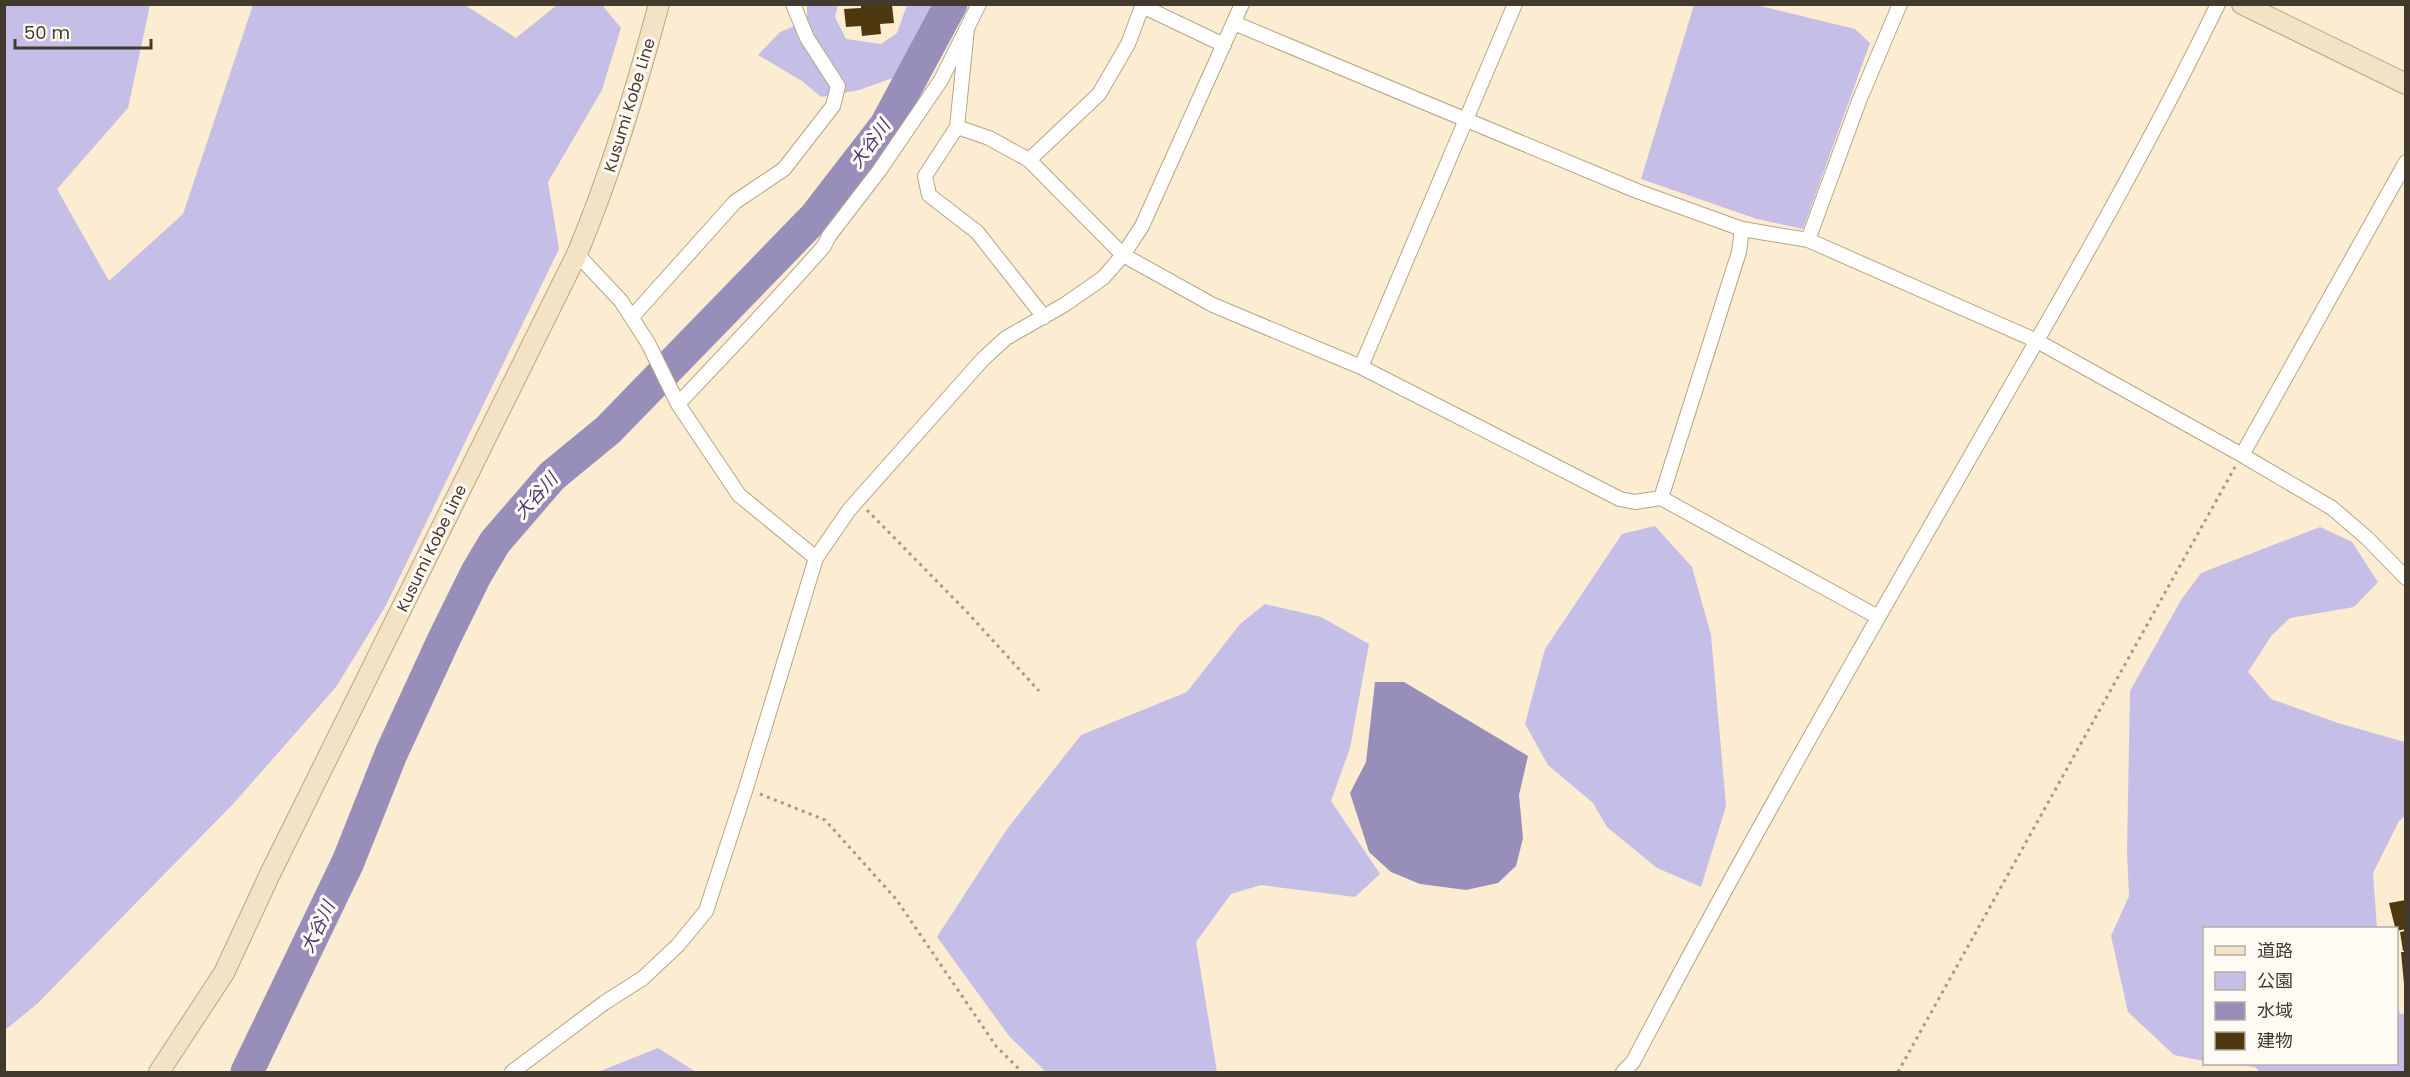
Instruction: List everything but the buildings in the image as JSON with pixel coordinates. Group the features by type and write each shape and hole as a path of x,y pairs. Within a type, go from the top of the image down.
{"main road":[{"name":"Kusumi Kobe Line","path":"159,1072 224,973 270,874 577,254 598,203 639,78 659,4"},
{"path":"2242,4 2406,84"}],"street":[{"path":"632,317 735,202 784,169 834,106 838,86 807,38 793,4"},
{"path":"678,404 752,324 769,309 824,246 941,80 979,4"},
{"path":"512,1072 604,1003 643,978 678,945 706,911 746,789 816,558 857,500 983,359 1006,338 1044,317 1103,278 1124,255 1142,226 1242,4"},
{"path":"1361,367 1515,4"},
{"path":"1808,240 1859,101 1900,4"},
{"path":"1623,1072 1633,1062 1678,975 1878,617 2037,340 2177,89 2218,4"},
{"path":"1029,160 1099,93 1128,44 1142,5 1224,45"},
{"path":"1234,23 1637,190 1742,229 1808,240 2037,340 2332,508 2367,538 2406,578"},
{"path":"967,29 957,127 925,177 929,195 977,232 1044,317"},
{"path":"957,127 989,138 1029,160 1124,255 1213,305 1361,367 1620,499 1635,502 1661,498 1878,617"},
{"path":"2242,455 2406,162"},
{"path":"1661,498 1739,252 1742,229"},
{"path":"577,254 621,301 632,317 678,404 739,495 816,558"}],"path":[{"path":"1898,1072 2242,455"},
{"path":"857,500 894,535 1039,691"},
{"path":"746,789 825,820 896,899 996,1046 1022,1072"}],"green space":[{"path":"5,4 150,5 128,108 57,189 109,281 183,214 253,5 465,5 516,38 557,5 602,5 621,28 602,90 548,182 559,249 385,607 336,687 234,803 37,1004 5,1030"},
{"path":"807,5 838,5 835,17 846,39 881,44 897,33 907,5 942,5 904,74 859,90 821,97 802,81 758,55 780,32 807,21"},
{"path":"1694,5 1756,5 1855,29 1870,43 1803,229 1757,219 1641,179"},
{"path":"1655,526 1692,567 1711,635 1726,806 1701,887 1657,868 1607,827 1593,803 1548,765 1525,724 1545,649 1622,534"},
{"path":"2320,527 2352,542 2378,582 2354,607 2290,618 2271,636 2248,672 2271,699 2338,723 2405,742 2405,816 2399,821 2373,873 2377,927 2203,927 2203,1061 2174,1055 2128,1012 2111,936 2129,896 2127,851 2130,691 2181,600 2201,573"},
{"path":"1265,604 1321,617 1369,644 1350,748 1331,801 1380,874 1355,897 1261,885 1231,894 1196,942 1217,1072 1046,1072 1009,1036 937,937 1007,829 1081,735 1187,692 1240,624"},
{"path":"2398,1010 2401,1014 2405,1014 2405,1072 2260,1072 2255,1067 2235,1065 2398,1065"},
{"path":"658,1048 696,1072 598,1072"}],"water":[{"path":"1375,682 1404,682 1528,756 1519,795 1523,838 1516,866 1498,883 1466,890 1420,884 1391,872 1369,852 1350,793 1366,762"}],"waterway":[{"name":"大谷川","path":"247,1072 348,862 391,754 444,639 476,574 495,542 552,476 608,430 815,217 886,125 951,4"}]}
